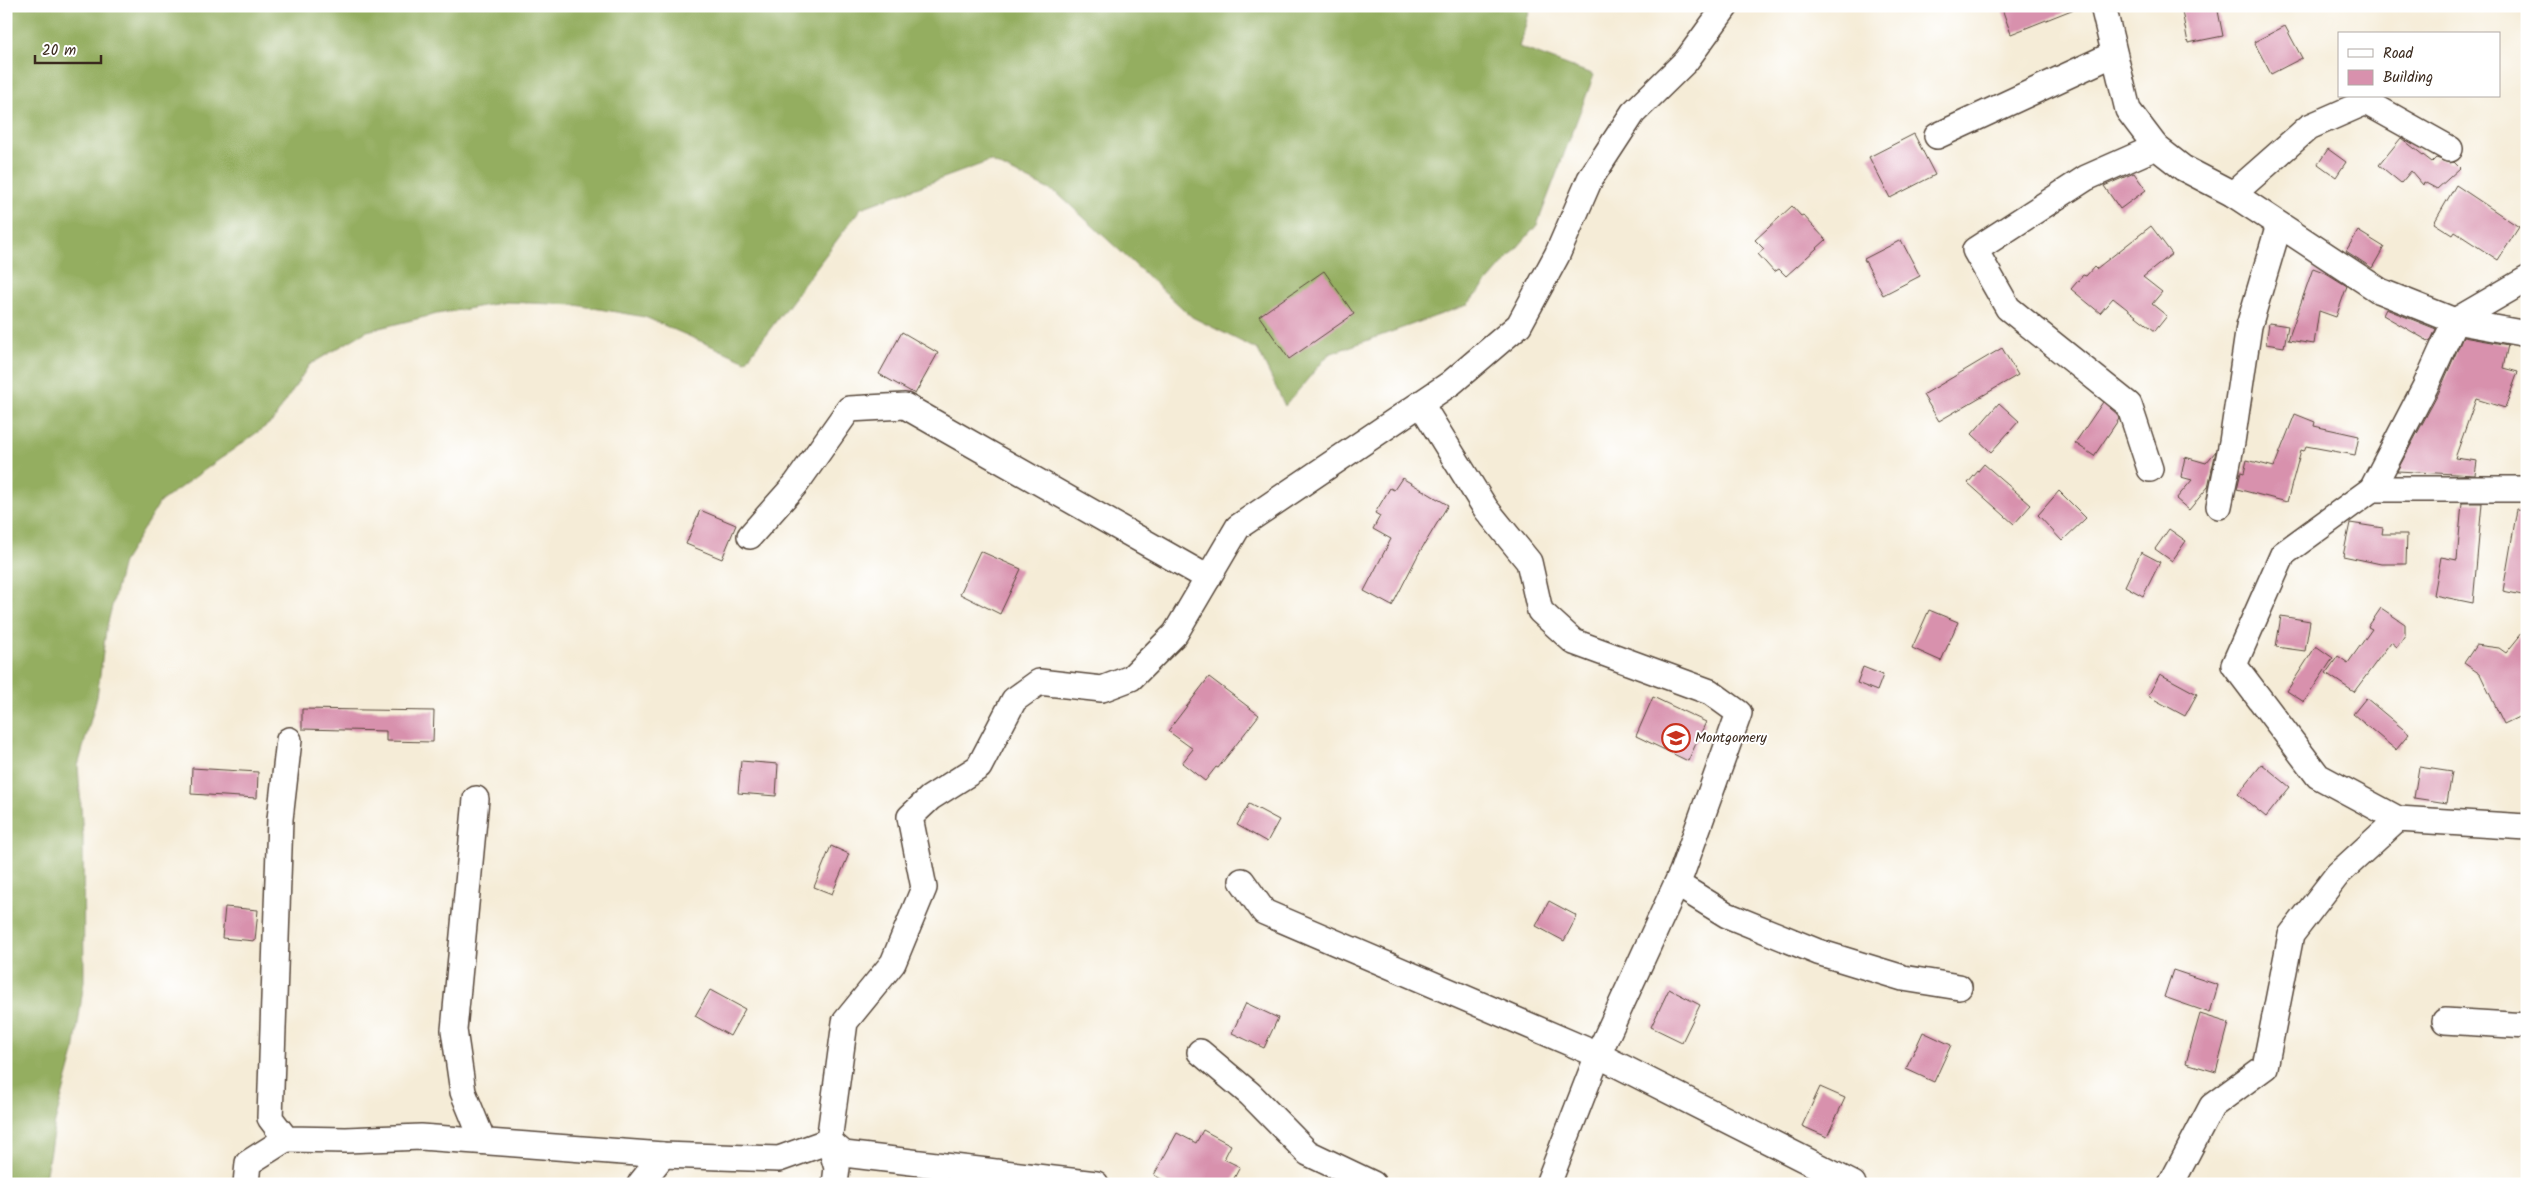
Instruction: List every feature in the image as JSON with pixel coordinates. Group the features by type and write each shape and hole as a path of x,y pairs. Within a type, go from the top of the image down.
{"street":[{"path":"836,1184 837,1168 829,1141 845,1022 894,963 924,888 910,817 930,798 979,767 1014,700 1039,682 1102,689 1131,678 1176,634 1238,527 1451,384 1519,325 1556,255 1590,179 1633,113 1686,60 1726,6"},
{"path":"2103,6 2128,110 2156,147 2183,168 2233,194 2380,291 2455,320 2527,334"},
{"path":"1937,136 2114,54"},
{"path":"2233,194 2309,126 2366,102 2450,150"},
{"path":"2150,469 2129,405 2008,308 1975,250 2086,178 2156,147"},
{"path":"2219,506 2232,442 2249,326 2279,225"},
{"path":"2527,279 2455,320 2424,387 2372,489 2283,554 2234,665 2318,776 2398,819 2527,827"},
{"path":"1421,404 1486,509 1529,562 1540,611 1574,642 1710,692 1739,713 1676,884 1598,1055 1548,1184"},
{"path":"750,536 796,484 850,409 905,406 1208,578"},
{"path":"2372,489 2527,489"},
{"path":"286,1139 270,1118 280,828 288,740"},
{"path":"476,799 454,1030 463,1092 483,1141"},
{"path":"2171,1184 2212,1106 2265,1067 2291,935 2338,874 2398,819"},
{"path":"1242,881 1264,912 1598,1055 1853,1184"},
{"path":"1676,884 1727,915 1818,952 1903,978 1959,987"},
{"path":"2445,1021 2527,1026"},
{"path":"1200,1052 1250,1094 1308,1153 1373,1184"},
{"path":"246,1184 248,1163 286,1139 346,1140 421,1137 663,1155 779,1159 829,1141"},
{"path":"829,1141 844,1154 1096,1184"},
{"path":"640,1184 663,1155"}],"green space":[{"path":"6,6 1531,6 1519,47 1594,75 1537,225 1467,305 1329,354 1285,406 1258,350 1192,317 1058,194 990,161 861,208 746,361 645,317 576,305 506,302 437,314 367,331 309,365 273,421 160,502 123,562 106,630 97,697 78,766 83,836 84,981 74,1053 55,1122 44,1184 6,1184"}],"building":[{"path":"2001,6 2079,6 2079,7 2011,34"},
{"path":"2181,6 2217,6 2223,36 2188,43"},
{"path":"2285,26 2302,58 2271,74 2254,42"},
{"path":"1914,134 1935,175 1890,198 1869,157"},
{"path":"2401,138 2432,162 2436,158 2450,163 2454,162 2460,168 2437,189 2424,182 2423,185 2411,171 2401,183 2379,165"},
{"path":"2328,149 2346,162 2336,177 2318,164"},
{"path":"2134,173 2146,190 2120,209 2104,186"},
{"path":"2456,185 2519,227 2498,260 2455,232 2453,235 2434,223"},
{"path":"1792,206 1826,240 1786,276 1779,269 1774,272 1758,254 1764,249 1755,240"},
{"path":"2151,226 2172,254 2143,277 2162,292 2152,304 2167,316 2155,331 2113,298 2100,313 2071,289 2083,275 2086,276 2094,267 2096,269"},
{"path":"2358,231 2384,247 2372,268 2346,251"},
{"path":"1901,240 1920,276 1883,295 1864,259"},
{"path":"2313,268 2326,273 2347,286 2336,317 2319,311 2314,344 2288,340"},
{"path":"1324,271 1354,314 1289,359 1259,316"},
{"path":"2386,309 2436,329 2430,342 2383,315"},
{"path":"2269,323 2288,326 2284,347 2266,344"},
{"path":"902,332 938,353 915,394 879,374"},
{"path":"2463,337 2508,345 2503,368 2518,372 2505,408 2476,399 2455,458 2477,461 2475,475 2397,471 2438,394"},
{"path":"2002,348 2018,375 1939,421 1923,395"},
{"path":"2103,402 2117,414 2119,419 2094,456 2075,443"},
{"path":"1999,403 2019,421 1991,452 1972,434"},
{"path":"2295,414 2315,422 2314,426 2359,436 2355,455 2306,446 2304,451 2301,450 2287,502 2237,489 2241,472 2244,473 2247,460 2274,467"},
{"path":"2216,451 2208,487 2189,510 2176,499 2192,480 2181,477 2185,457 2206,463"},
{"path":"1984,464 2031,505 2014,524 1968,483"},
{"path":"1402,478 1448,505 1418,555 1392,606 1364,591 1391,539 1373,529 1380,516 1375,513 1390,488 1394,490"},
{"path":"2059,491 2086,518 2062,541 2038,515"},
{"path":"2462,503 2482,503 2473,603 2434,595 2441,557 2457,560"},
{"path":"2517,509 2527,510 2527,596 2503,591"},
{"path":"700,510 736,525 722,559 686,544"},
{"path":"2350,523 2383,528 2382,534 2407,534 2406,564 2381,564 2343,556"},
{"path":"2169,529 2186,541 2172,561 2155,549"},
{"path":"980,551 1021,569 1000,614 960,594"},
{"path":"2141,552 2160,562 2143,596 2125,586"},
{"path":"2381,608 2405,624 2405,635 2397,647 2391,642 2354,692 2326,673 2338,656 2348,663 2372,629 2368,627"},
{"path":"1929,610 1958,622 1941,661 1912,648"},
{"path":"2281,616 2310,621 2305,651 2276,647"},
{"path":"2527,627 2527,713 2504,724 2480,674 2464,663 2476,645 2499,648 2506,653"},
{"path":"2316,646 2333,658 2304,702 2287,691"},
{"path":"1863,667 1883,675 1877,691 1857,683"},
{"path":"2160,674 2197,694 2185,716 2148,696"},
{"path":"1209,677 1259,715 1218,768 1216,767 1205,781 1182,763 1193,749 1168,731"},
{"path":"1653,697 1706,722 1688,761 1636,736"},
{"path":"2366,698 2409,734 2396,750 2353,714"},
{"path":"302,709 434,711 433,742 386,741 386,731 302,729"},
{"path":"741,761 778,764 776,796 738,793"},
{"path":"2262,764 2290,787 2266,817 2238,794"},
{"path":"2419,767 2452,772 2447,803 2414,798"},
{"path":"192,768 258,772 257,798 191,794"},
{"path":"1249,804 1279,820 1267,842 1237,825"},
{"path":"831,846 849,854 832,894 814,887"},
{"path":"1549,901 1577,916 1564,941 1536,926"},
{"path":"225,907 258,910 255,941 222,938"},
{"path":"2173,970 2218,985 2210,1013 2164,997"},
{"path":"1669,989 1700,1005 1682,1042 1651,1027"},
{"path":"710,990 745,1009 730,1036 695,1016"},
{"path":"1246,1003 1278,1018 1264,1048 1232,1033"},
{"path":"2200,1014 2229,1023 2216,1072 2186,1063"},
{"path":"1923,1032 1951,1045 1934,1082 1906,1069"},
{"path":"1820,1087 1845,1098 1827,1137 1802,1126"},
{"path":"1203,1130 1231,1145 1224,1159 1240,1167 1231,1184 1170,1184 1154,1175 1177,1133 1196,1143"}],"place":[{"name":"Montgomery","path":"1676,738"}]}
